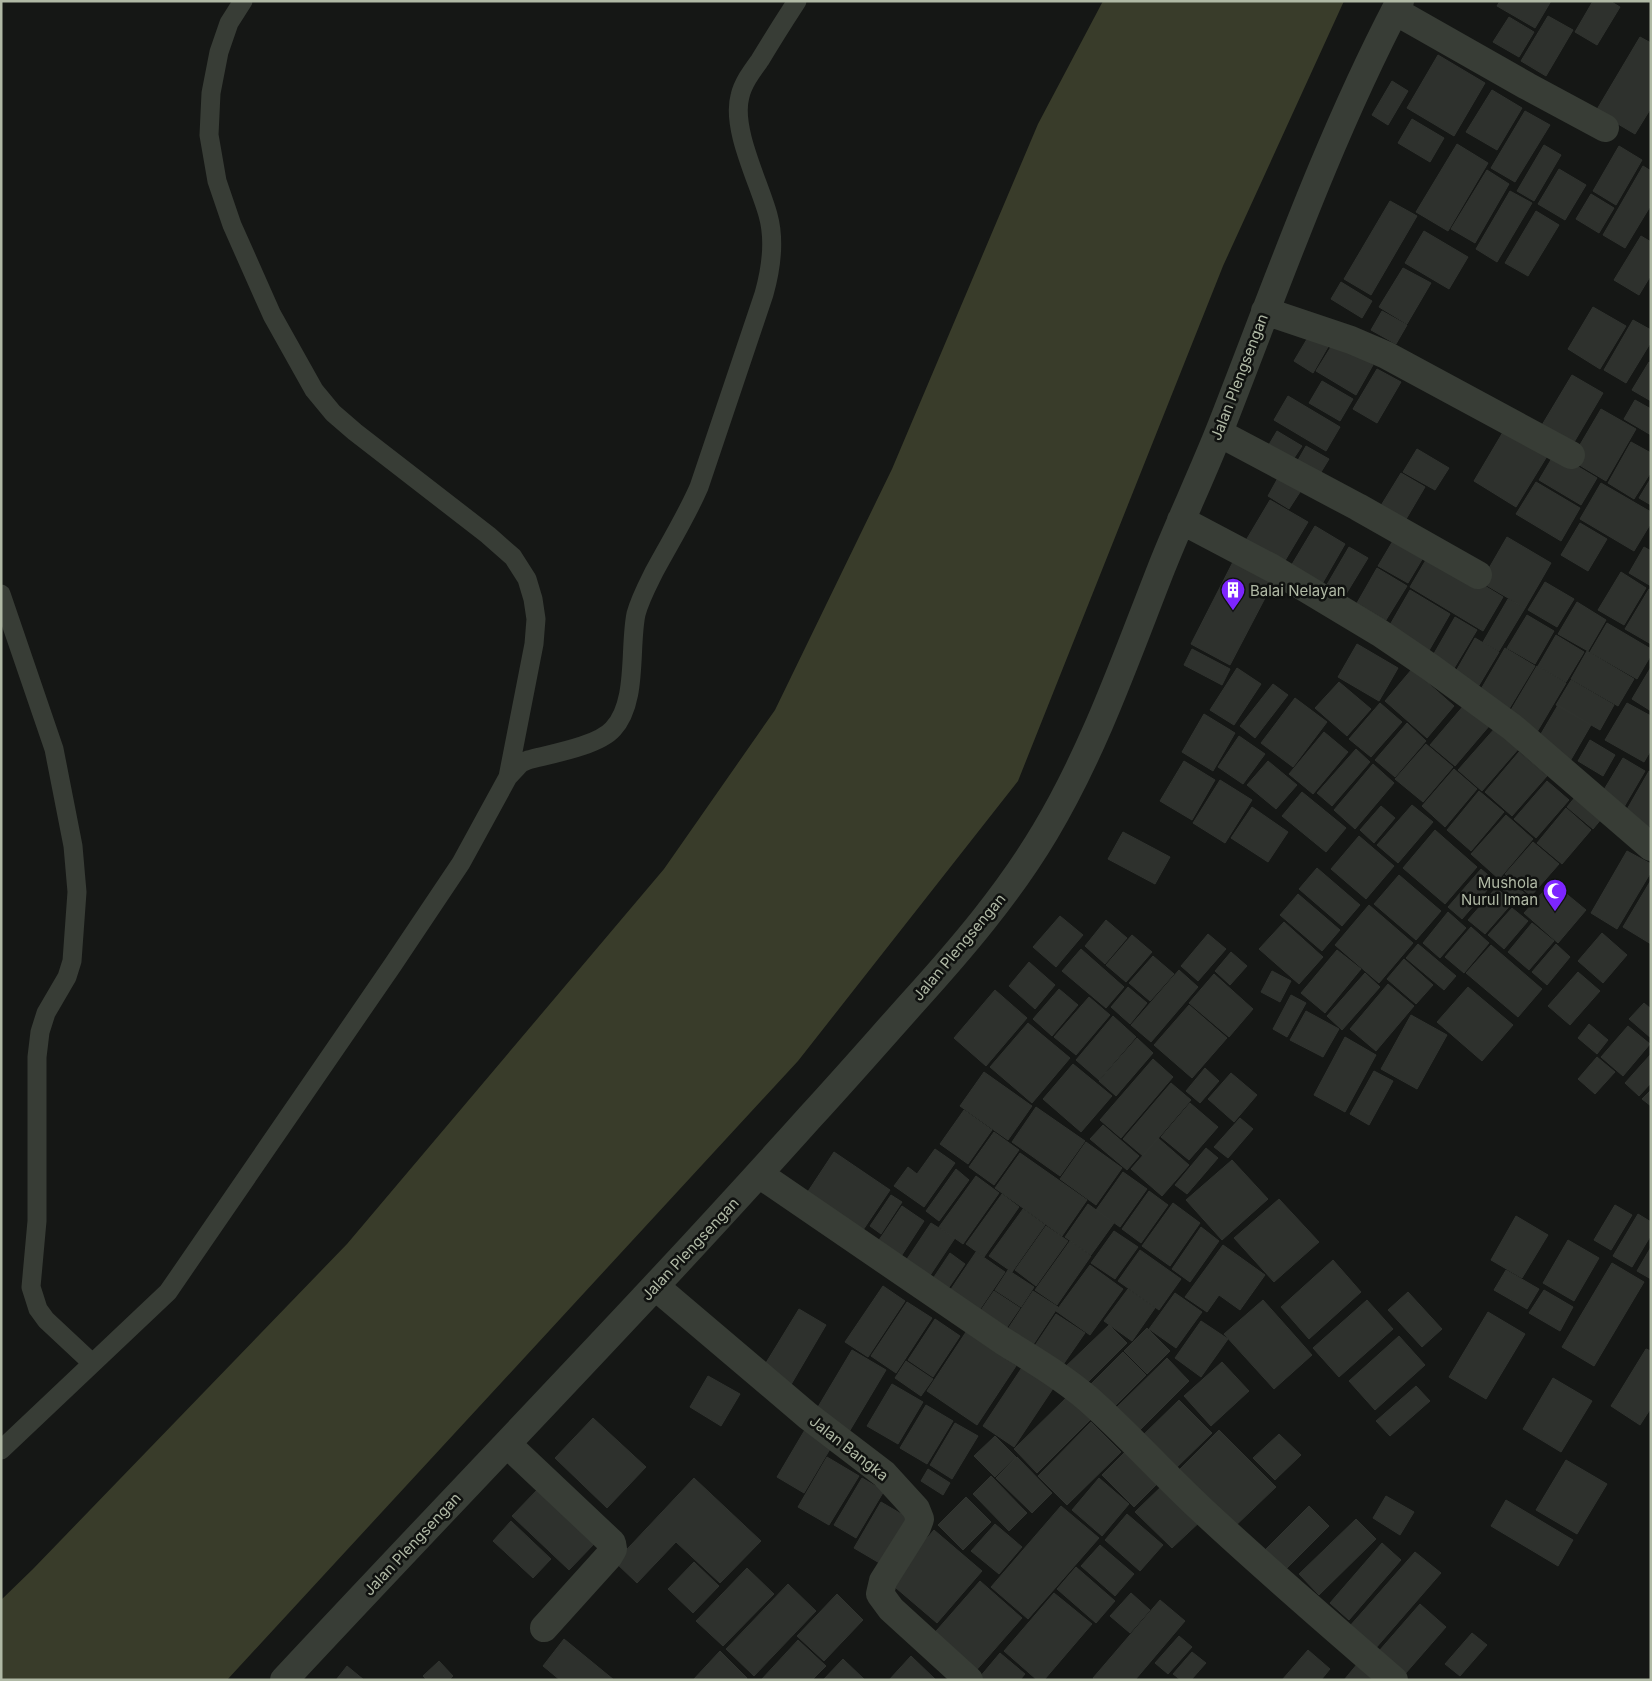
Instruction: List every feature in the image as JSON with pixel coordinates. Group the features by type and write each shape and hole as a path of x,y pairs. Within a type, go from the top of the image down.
{"street":[{"path":"1398,6 1527,86 1605,128"},
{"name":"Jalan Plengsengan","path":"287,1679 656,1287 956,955 1003,896 1045,832 1066,795 1106,709 1181,520 1219,433 1306,207 1354,97 1398,6"},
{"path":"1265,311 1351,340 1386,356 1571,455"},
{"path":"1219,433 1478,574"},
{"path":"1181,520 1288,577 1380,633 1430,667 1512,727 1651,847"},
{"path":"759,1174 1003,1341 1050,1370 1086,1397 1199,1508 1300,1600 1394,1680"},
{"name":"Jalan Bangka","path":"656,1287 808,1416 884,1474 916,1509 920,1519 917,1527 883,1581 880,1594 891,1609 969,1680"},
{"path":"507,1444 612,1543 613,1548 608,1556 544,1628"}],"lane":[{"path":"243,1 229,23 219,52 211,93 210,135 217,181 232,225 272,315 314,390 333,413 488,535 513,557 526,579 534,599 536,619 534,644 508,777"},
{"path":"1,1450 159,1301 176,1281 461,863 508,777 528,760 593,742 614,729 622,717 630,682 637,613 644,592 699,488 770,273 772,240 769,215 743,140 738,108 746,81 797,1"},
{"path":"1,594 54,749 73,846 77,892 72,962 67,977 46,1013 40,1032 37,1058 37,1221 31,1287 38,1309 46,1320 92,1363"}],"shaded area":[{"path":"1103,1 1344,1 1223,266 1018,781 798,1061 227,1680 1,1680 1,1600 347,1244 664,869 775,710 892,469 1038,124"}],"building":[{"path":"1500,1 1551,1 1535,28 1497,6"},
{"path":"1593,1 1610,1 1620,7 1597,45 1575,32"},
{"path":"1548,16 1573,30 1546,76 1521,61"},
{"path":"1509,17 1534,32 1519,57 1493,42"},
{"path":"1640,37 1651,43 1651,108 1635,134 1596,111"},
{"path":"1438,55 1485,83 1454,136 1407,108"},
{"path":"1392,81 1408,91 1388,125 1372,115"},
{"path":"1492,90 1522,108 1497,150 1466,132"},
{"path":"1525,111 1550,125 1515,182 1491,168"},
{"path":"1412,119 1444,138 1430,162 1398,143"},
{"path":"1457,144 1488,163 1448,231 1416,212"},
{"path":"1544,145 1561,155 1534,201 1517,191"},
{"path":"1619,146 1642,160 1616,205 1593,191"},
{"path":"1643,166 1651,171 1651,205 1625,248 1603,235"},
{"path":"1559,169 1586,185 1565,220 1538,204"},
{"path":"1487,170 1509,184 1475,243 1451,229"},
{"path":"1510,191 1532,203 1497,262 1476,249"},
{"path":"1591,194 1614,208 1599,233 1576,219"},
{"path":"1390,201 1417,216 1371,295 1344,279"},
{"path":"1536,211 1559,225 1528,276 1505,263"},
{"path":"1424,231 1468,257 1449,289 1405,263"},
{"path":"1641,236 1651,242 1651,275 1639,295 1614,280"},
{"path":"1403,268 1431,283 1407,324 1379,307"},
{"path":"1341,282 1372,301 1362,318 1331,299"},
{"path":"1593,307 1626,326 1600,369 1568,349"},
{"path":"1382,311 1407,325 1396,344 1371,330"},
{"path":"1633,320 1651,330 1651,342 1626,383 1604,370"},
{"path":"1310,334 1329,345 1313,373 1294,361"},
{"path":"1334,342 1373,365 1356,395 1316,371"},
{"path":"1649,362 1651,363 1651,401 1632,390"},
{"path":"1377,369 1401,382 1377,423 1353,409"},
{"path":"1572,375 1603,393 1573,444 1542,425"},
{"path":"1322,381 1353,399 1340,421 1309,403"},
{"path":"1288,396 1340,427 1326,451 1274,420"},
{"path":"1635,400 1651,409 1651,435 1624,419"},
{"path":"1601,409 1636,429 1606,481 1571,460"},
{"path":"1506,427 1549,453 1516,507 1474,481"},
{"path":"1277,431 1302,446 1288,467 1264,453"},
{"path":"1631,442 1651,453 1651,472 1634,499 1608,483"},
{"path":"1306,446 1329,459 1315,482 1293,469"},
{"path":"1417,449 1449,468 1435,490 1403,472"},
{"path":"1555,453 1597,478 1581,505 1539,480"},
{"path":"1401,473 1425,487 1402,526 1377,512"},
{"path":"1279,476 1302,489 1289,509 1268,496"},
{"path":"1651,478 1651,505 1639,498"},
{"path":"1536,482 1580,508 1561,541 1516,514"},
{"path":"1601,483 1651,512 1651,523 1634,551 1580,519"},
{"path":"1270,500 1308,522 1283,564 1245,542"},
{"path":"1580,523 1607,539 1588,571 1561,555"},
{"path":"1315,526 1345,544 1322,584 1291,566"},
{"path":"1397,534 1427,551 1408,583 1378,566"},
{"path":"1507,537 1551,563 1525,608 1481,582"},
{"path":"1349,547 1368,558 1343,599 1325,588"},
{"path":"1644,547 1651,551 1651,586 1629,573"},
{"path":"1430,553 1503,597 1483,631 1410,587"},
{"name":"Balai Nelayan","path":"1235,558 1275,579 1230,665 1191,644"},
{"path":"1377,568 1407,586 1386,620 1357,603"},
{"path":"1621,572 1646,588 1624,625 1598,610"},
{"path":"1545,582 1574,599 1557,627 1528,610"},
{"path":"1649,589 1651,590 1651,644 1625,629"},
{"path":"1410,590 1450,614 1427,654 1387,630"},
{"path":"1508,599 1525,608 1499,651 1483,642"},
{"path":"1577,602 1606,620 1588,651 1558,634"},
{"path":"1527,615 1554,631 1535,664 1507,648"},
{"path":"1455,617 1477,630 1453,670 1432,657"},
{"path":"1607,623 1651,649 1651,655 1637,679 1590,652"},
{"path":"1556,635 1584,652 1566,682 1538,666"},
{"path":"1475,638 1499,652 1475,692 1452,678"},
{"path":"1357,644 1398,668 1379,701 1338,677"},
{"path":"1505,648 1535,666 1506,714 1477,696"},
{"path":"1192,649 1230,669 1222,685 1184,665"},
{"path":"1587,651 1634,679 1618,706 1571,679"},
{"path":"1537,666 1566,683 1537,732 1508,715"},
{"path":"1651,667 1651,711 1632,699"},
{"path":"1237,668 1261,684 1234,725 1210,710"},
{"path":"1412,669 1454,706 1427,738 1385,701"},
{"path":"1571,680 1614,705 1600,730 1556,705"},
{"path":"1339,682 1371,709 1347,736 1315,708"},
{"path":"1273,684 1288,695 1255,738 1240,726"},
{"path":"1295,698 1327,722 1293,767 1261,743"},
{"path":"1380,703 1402,722 1371,757 1349,739"},
{"path":"1627,703 1651,716 1651,750 1644,762 1605,740"},
{"path":"1465,704 1490,725 1455,766 1430,745"},
{"path":"1558,705 1591,725 1569,763 1535,744"},
{"path":"1204,714 1235,733 1213,771 1182,752"},
{"path":"1407,723 1426,741 1395,777 1375,760"},
{"path":"1496,727 1520,747 1482,791 1458,770"},
{"path":"1324,732 1348,752 1313,794 1289,774"},
{"path":"1239,736 1265,754 1243,784 1218,767"},
{"path":"1590,740 1615,755 1603,776 1578,761"},
{"path":"1426,744 1453,767 1423,802 1395,779"},
{"path":"1356,749 1370,762 1332,806 1317,793"},
{"path":"1519,752 1547,776 1512,816 1485,792"},
{"path":"1623,758 1645,771 1624,807 1602,793"},
{"path":"1184,761 1215,780 1192,820 1160,801"},
{"path":"1268,761 1297,785 1276,809 1247,785"},
{"path":"1373,764 1394,783 1355,829 1334,810"},
{"path":"1454,769 1477,789 1445,827 1422,806"},
{"path":"1649,771 1651,772 1651,823 1646,832 1622,818"},
{"path":"1220,780 1252,800 1225,843 1193,823"},
{"path":"1547,781 1569,800 1536,838 1514,819"},
{"path":"1479,791 1504,812 1471,851 1447,830"},
{"path":"1302,792 1346,828 1326,852 1282,816"},
{"path":"1576,796 1602,818 1593,829 1567,807"},
{"path":"1412,805 1433,822 1398,863 1377,845"},
{"path":"1381,806 1395,818 1374,843 1360,830"},
{"path":"1252,807 1288,832 1268,862 1231,838"},
{"path":"1566,808 1591,830 1562,864 1537,843"},
{"path":"1506,815 1533,839 1499,879 1471,854"},
{"path":"1435,830 1477,867 1445,904 1403,868"},
{"path":"1123,832 1170,857 1155,884 1108,859"},
{"path":"1359,836 1394,866 1366,899 1331,869"},
{"path":"1533,842 1559,864 1531,896 1505,874"},
{"path":"1627,851 1651,864 1651,872 1617,929 1591,913"},
{"path":"1317,868 1360,905 1342,926 1299,889"},
{"path":"1481,869 1495,881 1462,919 1448,907"},
{"path":"1399,875 1441,911 1416,940 1374,904"},
{"path":"1504,876 1529,897 1522,906 1496,884"},
{"path":"1651,880 1651,944 1623,927"},
{"name":"Mushola Nurul Iman","path":"1552,882 1586,910 1558,943 1524,913"},
{"path":"1496,888 1513,902 1485,934 1468,920"},
{"path":"1298,894 1340,930 1322,951 1280,915"},
{"path":"1369,905 1413,943 1379,983 1335,945"},
{"path":"1512,908 1528,921 1504,949 1488,935"},
{"path":"1448,912 1466,928 1440,958 1423,943"},
{"path":"1060,916 1083,935 1056,967 1033,947"},
{"path":"1106,920 1127,938 1105,964 1085,946"},
{"path":"1284,922 1323,957 1299,984 1259,949"},
{"path":"1532,923 1554,941 1529,970 1508,952"},
{"path":"1471,927 1489,943 1464,973 1445,957"},
{"path":"1602,933 1627,955 1603,983 1578,961"},
{"path":"1208,934 1226,949 1198,981 1181,966"},
{"path":"1132,935 1152,952 1126,982 1106,965"},
{"path":"1418,944 1456,976 1444,990 1406,958"},
{"path":"1556,944 1570,957 1547,985 1532,972"},
{"path":"1491,945 1542,989 1518,1017 1466,973"},
{"path":"1081,949 1124,987 1106,1008 1062,971"},
{"path":"1337,950 1361,969 1325,1013 1301,993"},
{"path":"1231,952 1247,966 1230,985 1215,971"},
{"path":"1153,956 1174,974 1150,1001 1129,983"},
{"path":"1404,959 1433,985 1416,1004 1387,979"},
{"path":"1029,962 1055,985 1035,1009 1009,986"},
{"path":"1179,970 1198,987 1151,1042 1131,1025"},
{"path":"1272,971 1291,981 1280,1002 1261,992"},
{"path":"1578,972 1600,991 1570,1025 1548,1006"},
{"path":"1365,973 1380,987 1342,1030 1327,1016"},
{"path":"1214,974 1253,1009 1229,1037 1189,1003"},
{"path":"1388,984 1414,1006 1376,1051 1350,1029"},
{"path":"1128,987 1147,1003 1130,1024 1111,1007"},
{"path":"1468,987 1513,1025 1482,1061 1437,1022"},
{"path":"1059,989 1078,1005 1052,1036 1033,1019"},
{"path":"995,990 1027,1018 986,1066 954,1038"},
{"path":"1291,995 1306,1003 1287,1037 1273,1029"},
{"path":"1089,997 1110,1015 1076,1055 1054,1037"},
{"path":"1644,1003 1651,1009 1651,1038 1629,1019"},
{"path":"1189,1005 1227,1038 1192,1078 1154,1045"},
{"path":"1306,1011 1339,1029 1323,1057 1290,1040"},
{"path":"1411,1015 1447,1035 1417,1089 1381,1069"},
{"path":"1113,1016 1136,1037 1099,1080 1076,1060"},
{"path":"1028,1023 1070,1058 1032,1103 990,1067"},
{"path":"1589,1024 1608,1040 1597,1054 1578,1038"},
{"path":"1628,1026 1650,1044 1623,1076 1601,1057"},
{"path":"1345,1037 1376,1055 1345,1112 1314,1095"},
{"path":"1137,1038 1153,1053 1116,1096 1099,1081"},
{"path":"1651,1054 1651,1083 1639,1096 1625,1083"},
{"path":"1597,1057 1615,1072 1595,1094 1578,1079"},
{"path":"1153,1059 1173,1077 1121,1138 1100,1120"},
{"path":"1073,1064 1112,1096 1081,1132 1043,1099"},
{"path":"1205,1068 1219,1081 1200,1103 1186,1091"},
{"path":"1374,1071 1393,1081 1369,1125 1350,1114"},
{"path":"984,1072 1032,1106 1008,1140 960,1106"},
{"path":"1231,1073 1257,1095 1234,1122 1208,1099"},
{"path":"1171,1083 1191,1100 1143,1156 1123,1139"},
{"path":"1651,1090 1651,1106 1642,1099"},
{"path":"1190,1103 1218,1127 1189,1160 1161,1137"},
{"path":"1036,1107 1085,1141 1060,1176 1012,1142"},
{"path":"964,1110 992,1130 968,1164 940,1144"},
{"path":"1240,1118 1253,1129 1228,1158 1214,1147"},
{"path":"1103,1125 1139,1156 1127,1170 1090,1139"},
{"path":"994,1132 1019,1150 994,1185 969,1167"},
{"path":"1158,1138 1189,1165 1162,1196 1131,1169"},
{"path":"1086,1142 1122,1168 1096,1205 1060,1179"},
{"path":"1206,1148 1218,1158 1187,1194 1175,1185"},
{"path":"935,1149 955,1163 924,1207 894,1186 908,1167 917,1174"},
{"path":"834,1152 890,1190 859,1236 803,1199"},
{"path":"1020,1153 1087,1200 1062,1236 995,1188"},
{"path":"1232,1160 1268,1199 1222,1240 1186,1200"},
{"path":"956,1169 969,1180 939,1221 926,1211"},
{"path":"1123,1172 1147,1189 1120,1227 1096,1210"},
{"path":"976,1176 999,1193 963,1244 939,1227"},
{"path":"1149,1191 1168,1205 1141,1243 1122,1229"},
{"path":"1002,1194 1019,1207 984,1257 966,1244"},
{"path":"891,1195 902,1202 881,1234 870,1226"},
{"path":"1279,1199 1319,1242 1274,1282 1234,1238"},
{"path":"1173,1203 1200,1223 1170,1266 1142,1246"},
{"path":"1088,1204 1114,1223 1091,1255 1065,1237"},
{"path":"1615,1205 1632,1215 1611,1250 1594,1240"},
{"path":"902,1206 924,1221 898,1261 875,1246"},
{"path":"1023,1209 1045,1225 1012,1272 989,1256"},
{"path":"1638,1214 1651,1222 1651,1235 1632,1267 1613,1256"},
{"path":"1516,1216 1548,1235 1522,1278 1491,1260"},
{"path":"931,1223 955,1238 927,1280 903,1265"},
{"path":"1046,1226 1068,1241 1036,1286 1015,1270"},
{"path":"1201,1227 1219,1241 1190,1282 1172,1269"},
{"path":"1114,1231 1138,1247 1115,1279 1091,1263"},
{"path":"1568,1240 1599,1258 1574,1301 1543,1283"},
{"path":"1070,1241 1091,1256 1057,1305 1035,1290"},
{"path":"1223,1245 1265,1275 1240,1310 1219,1295 1207,1312 1185,1297"},
{"path":"1651,1247 1651,1279 1637,1271"},
{"path":"1140,1250 1181,1279 1159,1310 1118,1281"},
{"path":"976,1252 1005,1272 974,1318 945,1298"},
{"path":"950,1253 965,1264 943,1296 928,1286"},
{"path":"1333,1260 1361,1292 1309,1339 1281,1307"},
{"path":"1612,1263 1644,1282 1594,1366 1562,1347"},
{"path":"1090,1265 1123,1289 1090,1335 1056,1311"},
{"path":"1008,1270 1034,1287 1021,1307 995,1290"},
{"path":"1506,1270 1539,1289 1527,1309 1494,1290"},
{"path":"883,1286 905,1301 868,1357 845,1342"},
{"path":"1128,1289 1155,1308 1132,1341 1104,1321"},
{"path":"1544,1290 1573,1307 1560,1331 1529,1313"},
{"path":"994,1291 1020,1308 1001,1336 975,1319"},
{"path":"1033,1291 1058,1307 1027,1354 1002,1338"},
{"path":"1408,1292 1442,1329 1422,1347 1388,1310"},
{"path":"1175,1293 1202,1312 1176,1348 1149,1329"},
{"path":"1263,1300 1312,1355 1274,1389 1224,1334"},
{"path":"1367,1300 1393,1329 1339,1377 1313,1348"},
{"path":"907,1302 932,1318 896,1373 871,1356"},
{"path":"799,1309 826,1325 789,1388 761,1371"},
{"path":"1488,1312 1525,1334 1486,1399 1449,1377"},
{"path":"1056,1314 1085,1333 1058,1372 1030,1353"},
{"path":"935,1319 960,1336 933,1377 908,1360"},
{"path":"1201,1321 1228,1339 1201,1377 1175,1358"},
{"path":"1109,1325 1127,1343 1082,1388 1063,1369"},
{"path":"1147,1328 1170,1351 1147,1374 1124,1351"},
{"path":"966,1332 1016,1366 977,1425 927,1391"},
{"path":"1399,1336 1425,1365 1375,1410 1349,1381"},
{"path":"1646,1349 1651,1351 1651,1408 1640,1425 1611,1406"},
{"path":"852,1350 886,1370 846,1437 812,1417"},
{"path":"1123,1352 1146,1375 1108,1413 1085,1390"},
{"path":"1167,1358 1189,1381 1139,1431 1116,1408"},
{"path":"906,1361 933,1379 921,1396 895,1378"},
{"path":"1222,1362 1249,1391 1211,1426 1184,1396"},
{"path":"1023,1366 1054,1387 1014,1447 983,1426"},
{"path":"708,1376 740,1394 721,1426 690,1407"},
{"path":"1553,1378 1592,1401 1561,1452 1523,1429"},
{"path":"892,1384 923,1402 898,1444 867,1426"},
{"path":"1416,1386 1430,1401 1390,1436 1376,1421"},
{"path":"1068,1396 1091,1419 1037,1473 1014,1449"},
{"path":"1179,1400 1212,1433 1173,1471 1140,1438"},
{"path":"926,1405 953,1421 927,1464 900,1448"},
{"path":"593,1418 646,1467 607,1508 555,1458"},
{"path":"1091,1422 1121,1452 1067,1505 1038,1476"},
{"path":"955,1423 978,1436 952,1479 930,1465"},
{"path":"806,1428 833,1444 804,1493 777,1477"},
{"path":"1219,1430 1276,1487 1229,1532 1174,1475"},
{"path":"1279,1434 1301,1455 1275,1480 1253,1458"},
{"path":"995,1436 1016,1457 995,1477 974,1456"},
{"path":"1130,1447 1162,1479 1134,1507 1102,1475"},
{"path":"827,1457 859,1476 829,1525 798,1507"},
{"path":"1017,1457 1052,1493 1032,1513 996,1478"},
{"path":"1566,1460 1607,1484 1577,1534 1536,1510"},
{"path":"928,1469 950,1483 943,1495 921,1481"},
{"path":"991,1476 1027,1513 1009,1531 973,1494"},
{"path":"694,1478 761,1541 720,1583 676,1542 637,1583 615,1562"},
{"path":"862,1478 884,1491 856,1538 834,1525"},
{"path":"1099,1478 1129,1504 1102,1536 1072,1510"},
{"path":"1167,1481 1204,1518 1172,1548 1135,1512"},
{"path":"538,1489 595,1543 569,1570 512,1516"},
{"path":"1386,1496 1414,1512 1400,1535 1373,1518"},
{"path":"966,1497 991,1522 963,1550 938,1525"},
{"path":"1506,1500 1573,1540 1558,1566 1491,1526"},
{"path":"881,1502 915,1522 888,1568 854,1548"},
{"path":"1061,1506 1099,1538 1028,1619 991,1587"},
{"path":"1309,1506 1329,1526 1280,1575 1260,1555"},
{"path":"1127,1514 1163,1545 1140,1571 1105,1540"},
{"path":"1356,1519 1376,1539 1319,1595 1299,1574"},
{"path":"511,1521 551,1559 533,1578 493,1541"},
{"path":"995,1524 1022,1547 999,1574 971,1551"},
{"path":"934,1530 982,1571 937,1623 889,1582"},
{"path":"1382,1543 1401,1560 1349,1620 1330,1603"},
{"path":"1100,1545 1134,1574 1115,1596 1081,1566"},
{"path":"1415,1552 1441,1573 1375,1649 1349,1627"},
{"path":"694,1562 719,1586 693,1613 668,1589"},
{"path":"1076,1567 1115,1601 1096,1623 1057,1589"},
{"path":"747,1568 774,1594 723,1646 696,1621"},
{"path":"980,1581 1022,1618 973,1674 930,1638"},
{"path":"788,1584 816,1611 754,1676 726,1649"},
{"path":"1054,1593 1092,1624 1044,1680 1037,1680 1004,1651"},
{"path":"1131,1593 1150,1610 1130,1633 1110,1616"},
{"path":"837,1594 863,1620 824,1661 797,1636"},
{"path":"1160,1600 1185,1621 1135,1680 1095,1680 1093,1678"},
{"path":"1420,1604 1446,1627 1405,1674 1379,1651"},
{"path":"1472,1633 1487,1645 1460,1676 1445,1664"},
{"path":"1179,1636 1192,1647 1168,1674 1155,1663"},
{"path":"564,1639 614,1680 560,1680 543,1666"},
{"path":"798,1640 826,1666 812,1680 761,1680"},
{"path":"1308,1650 1330,1669 1321,1680 1282,1680"},
{"path":"720,1651 747,1678 746,1680 693,1680"},
{"path":"1192,1652 1206,1663 1191,1680 1181,1680 1173,1674"},
{"path":"1000,1653 1025,1674 1020,1680 981,1680 979,1678"},
{"path":"911,1656 936,1680 889,1680"},
{"path":"843,1659 865,1680 823,1680"},
{"path":"439,1661 453,1676 449,1680 427,1680 423,1676"},
{"path":"1358,1663 1378,1680 1344,1680"},
{"path":"347,1666 364,1680 336,1680"}],"place":[{"name":"Balai Nelayan","path":"1233,611"},
{"name":"Mushola Nurul Iman","path":"1555,912"}]}
